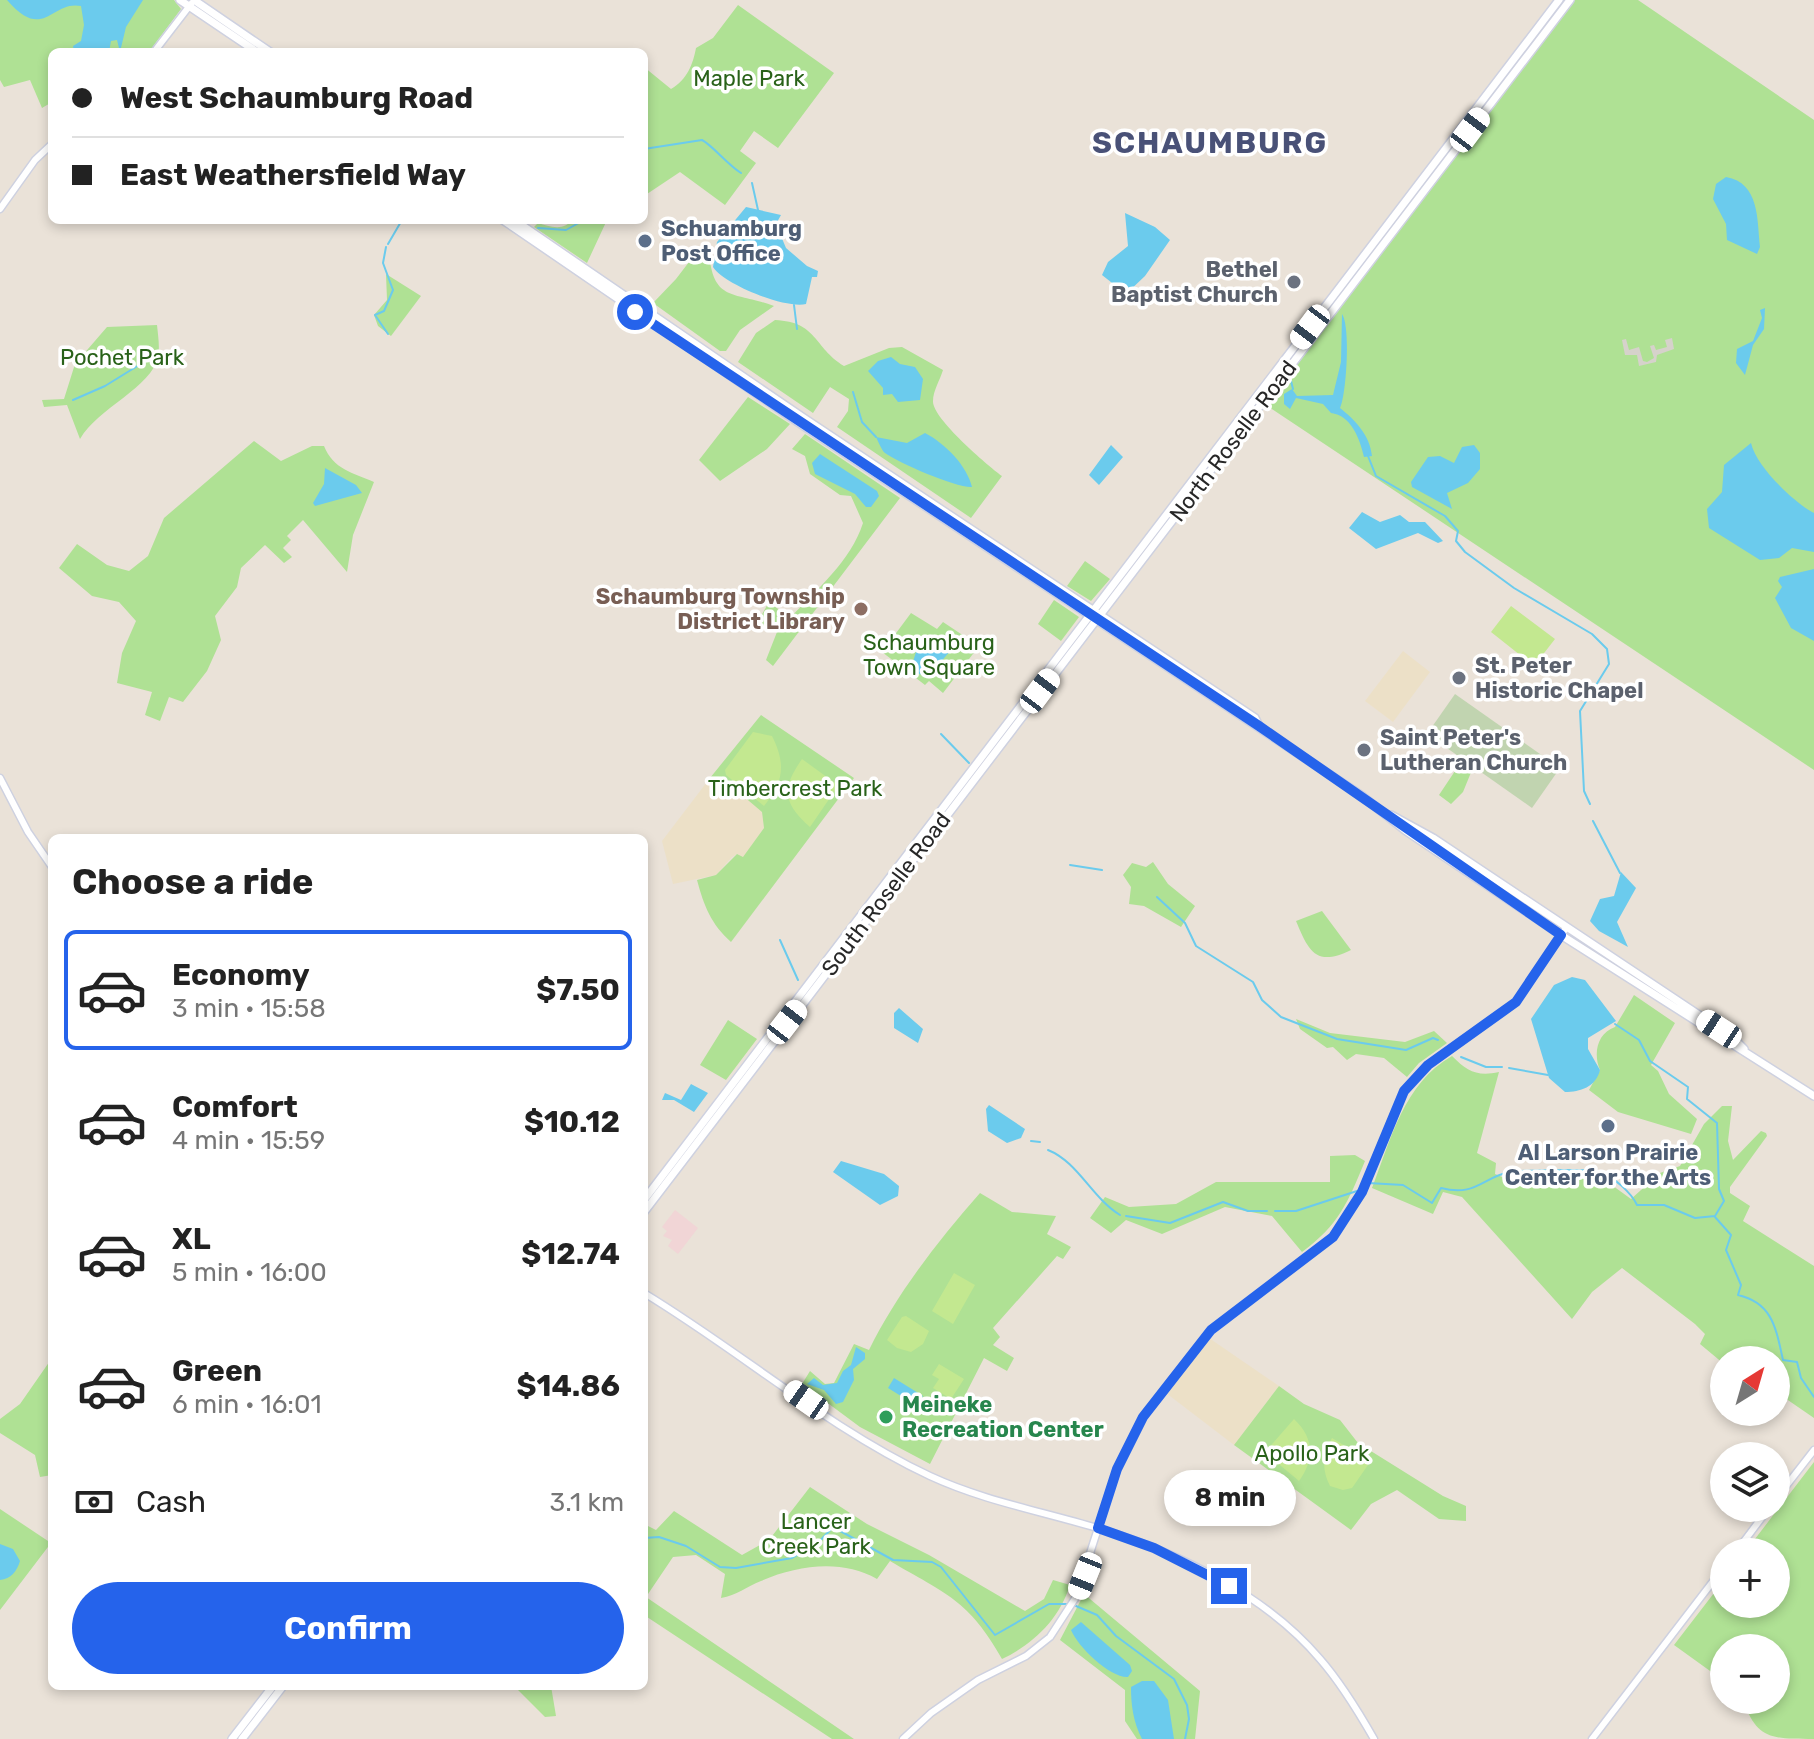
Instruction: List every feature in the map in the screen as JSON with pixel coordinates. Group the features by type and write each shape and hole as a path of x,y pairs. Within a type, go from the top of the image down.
{"main road":[{"path":"180,0 192,2 264,48"},
{"name":"North Roselle Road","path":"1094,614 1559,0"},
{"name":"North Roselle Road","path":"1094,614 1570,0"},
{"path":"192,2 252,48"},
{"path":"509,224 798,422 1094,614"},
{"path":"520,224 1387,813 1433,838 1564,932 1732,1037 1745,1050 1814,1096"},
{"name":"South Roselle Road","path":"648,1195 1094,614"},
{"name":"South Roselle Road","path":"648,1207 1094,614"},
{"path":"232,1739 270,1690"},
{"path":"242,1739 280,1690"}],"street":[{"path":"157,48 192,2"},
{"path":"0,209 35,160 48,148"},
{"path":"0,778 28,832 48,861"},
{"path":"903,1739 931,1713 978,1680 1026,1656 1050,1637 1076,1597 1117,1469 1143,1417 1211,1330 1333,1237 1362,1192 1404,1091 1428,1065 1516,1002 1564,932"},
{"path":"648,1296 876,1448 983,1498 1098,1528 1202,1571 1283,1624 1337,1680 1374,1739"},
{"path":"1790,1481 1814,1450"},
{"path":"1592,1739 1710,1585"}],"shaded area":[{"path":"1672,338 1674,349 1657,355 1656,362 1639,366 1637,355 1625,355 1622,340 1626,339 1629,350 1639,347 1643,361 1647,362 1654,358 1650,346 1654,345 1656,350 1667,347 1665,340"},
{"path":"1403,651 1430,672 1393,722 1365,701"},
{"path":"710,778 737,799 741,794 762,811 764,828 743,858 737,854 732,857 716,875 673,884 662,841"},
{"path":"675,1210 698,1228 678,1254 668,1246 672,1240 663,1236 667,1231 662,1227"},
{"path":"1209,1338 1279,1386 1234,1445 1166,1393"}],"green space":[{"path":"0,0 174,0 181,9 152,48 48,48 48,104 42,108 30,80 4,87 0,80"},
{"path":"1575,0 1638,0 1814,120 1814,770 1266,405"},
{"name":"Maple Park","path":"738,5 834,73 778,148 754,131 740,151 756,163 725,205 680,172 648,193 648,70 671,89 688,71 696,48 713,38"},
{"path":"542,224 561,227 567,224 605,224 587,263 534,227"},
{"path":"702,245 709,250 711,267 720,287 737,296 774,306 740,330 726,351 720,351 653,303"},
{"path":"386,274 421,296 391,336 378,326 374,315 387,300"},
{"path":"775,320 800,325 808,330 844,366 889,348 902,347 943,370 933,397 935,409 962,441 1002,476 971,518 837,427 848,411 849,399 830,387 813,413 738,362 756,333"},
{"name":"Pochet Park","path":"157,325 159,353 154,368 99,417 80,439 67,405 44,407 42,400 64,399 75,364 107,327"},
{"path":"748,397 790,424 767,449 720,481 699,460"},
{"path":"805,434 900,498 773,666 766,660 777,632 757,623 769,602 790,618 841,562 863,523 851,496 840,495 810,474 805,456 792,449"},
{"path":"254,441 281,461 312,446 324,446 338,465 374,482 353,535 347,572 303,520 287,536 291,540 283,548 292,557 284,563 265,545 241,568 237,587 215,616 221,640 207,671 183,702 169,697 160,721 145,715 152,692 117,683 122,653 136,621 119,602 92,596 59,568 77,544 107,565 129,571 148,556 164,518"},
{"path":"1085,561 1110,579 1091,601 1067,586"},
{"path":"1054,600 1079,617 1061,641 1038,624"},
{"path":"1511,606 1555,639 1534,666 1491,632"},
{"name":"Schaumburg Town Square","path":"911,613 937,629 943,622 979,646 943,693 929,681 925,685 882,652"},
{"path":"1455,694 1560,768 1532,808 1427,734"},
{"name":"Timbercrest Park","path":"761,715 854,778 731,942 709,914 697,880 716,875 737,854 743,857 764,828 762,812 742,795 737,799 710,778"},
{"path":"753,732 772,736 781,764 776,789 764,806 726,775 725,770"},
{"path":"802,759 835,783 836,789 810,827 794,810 788,794 791,778"},
{"path":"1461,762 1472,770 1463,792 1451,804 1439,795"},
{"path":"1153,862 1168,884 1195,906 1181,927 1144,906 1129,904 1131,887 1123,875 1132,863 1146,867"},
{"path":"1322,911 1351,950 1329,957 1315,954 1310,948 1296,921"},
{"path":"1634,995 1675,1023 1651,1065 1658,1071 1669,1094 1697,1119 1691,1134 1618,1112 1589,1090 1600,1070 1597,1051 1600,1039 1615,1027"},
{"path":"1296,1019 1330,1033 1405,1042 1434,1031 1447,1043 1419,1063 1407,1077 1384,1058 1356,1054 1347,1060 1333,1047 1327,1048 1300,1029"},
{"path":"728,1020 757,1039 726,1080 700,1065"},
{"path":"1452,1056 1473,1072 1499,1072 1477,1153 1496,1163 1495,1174 1507,1179 1598,1175 1631,1199 1660,1173 1680,1166 1704,1124 1722,1106 1732,1106 1728,1141 1733,1160 1761,1131 1766,1133 1767,1136 1730,1187 1730,1193 1750,1206 1743,1221 1814,1266 1814,1418 1790,1402 1790,1346 1710,1346 1710,1352 1700,1344 1705,1334 1695,1324 1622,1268 1592,1292 1572,1319 1462,1197 1443,1192 1433,1214 1372,1188 1401,1114 1422,1081"},
{"path":"1355,1155 1365,1161 1347,1201 1334,1222 1302,1252 1272,1216 1225,1207 1162,1234 1126,1220 1111,1233 1090,1218 1105,1197 1129,1207 1176,1204 1216,1182 1330,1182 1330,1156"},
{"path":"980,1193 1012,1212 1056,1216 1047,1234 1071,1247 1063,1259 1057,1256 993,1328 1000,1337 993,1345 1014,1358 1007,1371 984,1358 930,1464 860,1427 802,1384 810,1371 825,1384 834,1383 854,1344 869,1350 919,1268"},
{"path":"954,1273 975,1285 953,1324 932,1311"},
{"path":"906,1316 929,1331 923,1344 911,1352 897,1348 887,1340 902,1317"},
{"path":"48,1364 48,1476 40,1477 35,1455 0,1433 0,1419 20,1404"},
{"path":"939,1364 964,1379 951,1399 933,1388 939,1379 932,1375"},
{"name":"Apollo Park","path":"1279,1386 1304,1404 1340,1420 1358,1443 1443,1496 1466,1506 1466,1521 1439,1519 1397,1490 1371,1504 1351,1530 1234,1445"},
{"path":"1294,1419 1309,1441 1310,1449 1308,1465 1299,1481 1268,1455 1267,1450"},
{"path":"1332,1438 1367,1459 1368,1465 1352,1488 1343,1490 1330,1486 1327,1479 1324,1462"},
{"path":"1814,1462 1814,1739 1767,1734 1749,1714 1790,1714 1790,1634 1710,1634 1710,1671 1674,1645 1710,1598 1710,1618 1790,1618 1790,1538 1756,1538 1768,1522 1790,1522 1790,1493"},
{"name":"Lancer Creek Park","path":"810,1487 867,1524 929,1555 1025,1611 1044,1599 1053,1580 1070,1585 1059,1609 1044,1630 1002,1659 978,1623 955,1600 890,1561 877,1579 849,1569 820,1566 790,1571 721,1598 725,1574 696,1555 673,1557 648,1594 648,1526 656,1530 674,1511 742,1555 769,1540"},
{"path":"0,1509 48,1541 48,1547 0,1610"},
{"path":"1084,1594 1200,1691 1195,1739 1137,1739 1125,1721 1125,1690 1060,1640"},
{"name":"Lancer Creek Park","path":"648,1598 854,1739 832,1739 648,1618"},
{"path":"518,1690 552,1690 556,1716 545,1717"}],"water":[{"path":"7,0 143,0 126,27 121,48 117,40 111,41 110,48 73,48 81,41 84,25 81,6 71,6 39,19 20,12"},
{"path":"1726,177 1745,187 1755,204 1760,247 1757,254 1727,240 1726,224 1713,199 1716,184"},
{"path":"746,207 781,215 776,224 786,248 818,271 817,277 812,277 806,304 785,303 756,294 730,281 713,267 717,242"},
{"path":"1125,213 1155,227 1170,240 1145,276 1126,294 1102,275 1108,262 1128,246"},
{"path":"1765,308 1764,329 1753,345 1745,375 1736,363 1737,349 1753,341 1762,318 1760,310"},
{"path":"1342,314 1347,362 1340,408 1361,429 1372,456 1364,457 1349,423 1331,413 1323,404 1296,398 1290,409 1284,404 1284,394 1292,389 1297,396 1333,395 1341,362"},
{"path":"891,357 900,364 915,367 923,379 920,400 898,402 892,394 883,395 883,388 868,371 878,361"},
{"path":"925,433 954,456 966,471 972,487 941,479 902,463 884,452 876,437 907,443"},
{"path":"1751,443 1760,462 1777,483 1814,513 1814,552 1792,548 1779,558 1760,560 1709,528 1707,509 1722,492 1724,465"},
{"path":"1111,445 1123,457 1099,485 1089,475"},
{"path":"1474,445 1480,453 1480,469 1468,483 1447,493 1452,509 1412,487 1411,482 1428,457 1440,456 1454,463 1462,447"},
{"path":"820,454 877,491 879,496 871,507 866,507 855,494 815,474 812,463"},
{"path":"325,468 356,485 362,493 315,506 313,503 324,484"},
{"path":"1362,512 1380,522 1400,515 1409,522 1425,522 1443,541 1438,543 1418,533 1376,549 1349,528"},
{"path":"1814,569 1814,641 1791,628 1775,598 1782,587 1778,581 1780,577"},
{"path":"920,637 935,638 951,650 928,677 917,673 912,665 916,652 914,644"},
{"path":"1621,872 1636,888 1617,922 1628,947 1599,931 1590,921 1600,899 1614,896"},
{"path":"1572,977 1585,980 1616,1021 1588,1038 1588,1049 1600,1070 1595,1081 1582,1090 1565,1092 1549,1078 1531,1019 1554,985"},
{"path":"899,1008 923,1029 918,1043 894,1028 894,1013"},
{"path":"691,1084 708,1093 694,1112 674,1100 662,1100 665,1093 681,1100"},
{"path":"989,1105 1025,1129 1021,1138 1007,1143 988,1131 986,1109"},
{"path":"841,1161 884,1174 899,1186 898,1196 880,1205 833,1172"},
{"path":"856,1347 865,1353 865,1359 853,1369 854,1380 843,1402 836,1404 824,1390 807,1384 814,1378 823,1385 837,1383 843,1371 851,1365"},
{"path":"894,1378 923,1396 917,1406 888,1388"},
{"path":"0,1544 13,1549 20,1561 13,1574 0,1580"},
{"path":"1081,1622 1130,1665 1132,1671 1128,1677 1104,1667 1080,1645 1071,1630"},
{"path":"1142,1681 1154,1681 1168,1700 1174,1739 1142,1739 1133,1713 1131,1687"}],"waterway":[{"path":"648,148 702,140 741,173"},
{"path":"752,183 758,210"},
{"path":"388,244 400,224"},
{"path":"538,228 566,230 577,224"},
{"path":"386,247 383,263 393,290 384,311 375,315 388,334"},
{"path":"794,305 797,329"},
{"path":"73,400 105,386 152,357"},
{"path":"1291,381 1293,389"},
{"path":"853,392 862,422 876,437"},
{"path":"1368,456 1376,476 1445,516 1458,531 1456,541 1465,552 1514,588 1592,634 1607,649 1609,664 1580,711 1584,791 1590,804"},
{"path":"963,645 968,650 967,643"},
{"path":"941,734 969,763"},
{"path":"1593,821 1620,873"},
{"path":"1070,865 1102,870"},
{"path":"1157,897 1185,923 1196,946 1253,982 1262,1000 1281,1017 1337,1039 1406,1050 1433,1038 1438,1040"},
{"path":"780,940 798,980"},
{"path":"1368,1183 1403,1185 1432,1203 1441,1188 1462,1190 1509,1172 1595,1171 1617,1182 1637,1205 1664,1205 1695,1218 1715,1216 1724,1201 1719,1189 1717,1123 1687,1099 1688,1087 1650,1061 1639,1040 1615,1024"},
{"path":"1461,1057 1486,1067 1502,1067"},
{"path":"1509,1068 1548,1075"},
{"path":"1031,1141 1040,1142"},
{"path":"1048,1150 1077,1171 1101,1199 1120,1215"},
{"path":"1275,1211 1296,1211 1360,1190"},
{"path":"1126,1216 1170,1223 1223,1202 1248,1211 1267,1211"},
{"path":"1715,1217 1731,1235 1726,1250 1741,1285 1738,1295 1759,1304 1766,1311 1775,1328 1783,1360 1797,1362 1801,1378 1814,1397"},
{"path":"648,1538 659,1537 686,1546 720,1567 736,1568 792,1558 817,1544 833,1527 893,1560 932,1562 941,1567 995,1635 1049,1604 1067,1604"},
{"path":"1076,1606 1097,1615 1116,1636 1174,1679 1187,1705 1189,1719 1185,1739"}],"place":[{"name":"Schuamburg Post Office","path":"645,241"},
{"name":"Bethel Baptist Church","path":"1294,282"},
{"name":"Schaumburg Township District Library","path":"861,609"},
{"name":"St. Peter Historic Chapel","path":"1459,678"},
{"name":"Saint Peter's Lutheran Church","path":"1364,750"},
{"name":"Al Larson Prairie Center for the Arts","path":"1608,1126"},
{"name":"Meineke Recreation Center","path":"886,1417"}],"district":[{"name":"SCHAUMBURG","path":"1210,143"}],"route":[{"path":"635,312 1259,726 1387,813 1405,830 1561,935 1516,1002 1428,1065 1404,1091 1362,1192 1333,1237 1211,1330 1143,1417 1117,1469 1098,1528 1154,1548 1229,1586"}]}
